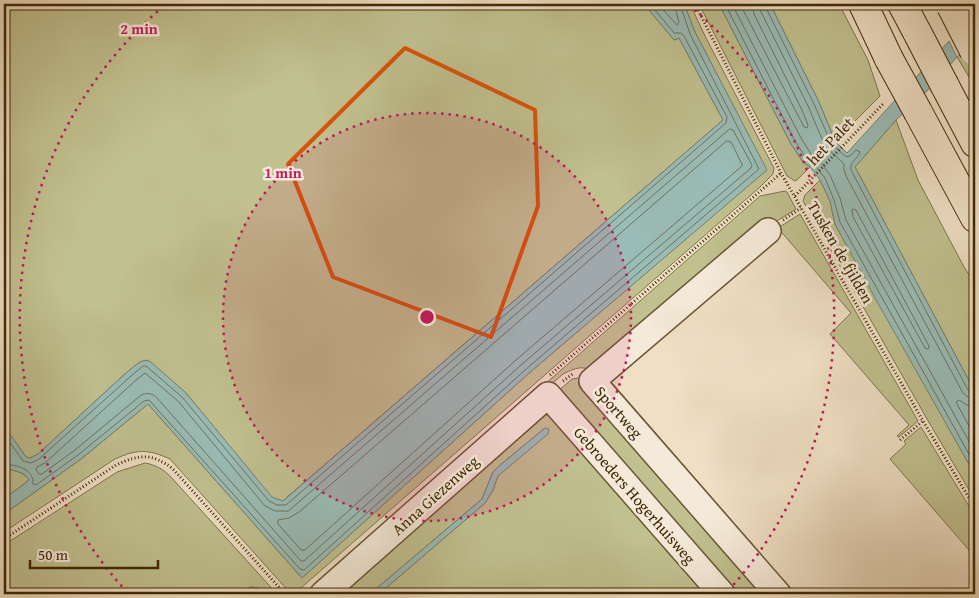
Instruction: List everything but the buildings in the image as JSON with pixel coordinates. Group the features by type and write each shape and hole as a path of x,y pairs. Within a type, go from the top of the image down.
{"main road":[{"path":"863,4 889,59 975,218"},
{"path":"902,4 975,143"},
{"path":"951,6 974,51"}],"street":[{"name":"Sportweg","path":"768,231 592,381 778,594"},
{"name":"Anna Giezenweg","path":"322,594 548,395"},
{"name":"Gebroeders Hogerhuisweg","path":"548,395 722,594"}],"path":[{"name":"Tusken de fjilden","path":"695,4 708,33 794,196 975,508"},
{"name":"het Palet","path":"794,196 883,104"},
{"path":"548,395 567,377 573,374 581,372 592,381"},
{"path":"900,440 923,421"},
{"path":"4,539 116,465 132,458 146,456 163,462 173,469 285,594"}],"highlighted area":[{"path":"405,48 535,110 538,206 491,337 333,277 288,164"}],"shaded area":[{"path":"4,4 644,4 674,40 679,38 723,120 283,501 272,498 186,393 147,360 140,362 127,372 38,454 30,458 26,457 4,426"},
{"path":"684,4 690,4 774,168 773,174 294,594 291,594 170,459 155,453 142,451 115,459 4,532 4,514 81,459 148,404 302,578 528,374 766,170 695,32"},
{"path":"699,4 719,4 791,144 803,162 810,167 797,180 795,181 787,176"},
{"path":"770,4 839,4 868,60 880,96 835,141 819,102"},
{"path":"965,49 975,69 975,87 957,57"},
{"path":"896,120 918,180 975,284 975,392 855,167"},
{"path":"820,180 830,201 835,224 975,475 975,500 803,201 805,195"},
{"path":"785,191 796,209 772,224 767,219 597,369 578,368 563,374 315,594 305,594 760,196"},
{"path":"800,214 918,421 899,437 897,436 909,425 830,334 851,313 778,228"},
{"path":"607,377 761,554 755,554 608,390"},
{"path":"578,378 583,381 770,594 730,594 555,394 572,379"},
{"path":"542,415 554,415 714,594 379,594 485,503 493,490 498,476 545,428 493,472 482,499 370,594 330,594"},
{"path":"921,427 975,516 975,557 890,459 906,444 904,441"},
{"path":"145,463 159,468 171,477 277,594 263,594 258,588 250,587 242,594 4,594 4,545 117,472"},
{"path":"4,470 23,474 29,479 4,499"}],"water":[{"path":"644,4 684,4 695,32 767,170 528,374 302,578 148,404 81,459 4,514 4,499 29,479 24,474 4,470 4,426 26,457 30,458 38,454 127,372 138,363 144,361 151,362 186,393 272,497 283,501 723,120 679,38 674,40"},
{"path":"719,4 770,4 819,102 835,141 847,153 949,41 957,57 928,90 896,120 855,167 975,392 975,475 835,224 830,201 820,180 810,167 803,162 791,144"},
{"path":"545,428 549,429 548,434 498,476 493,490 485,503 379,594 370,594 482,499 493,472"}]}
